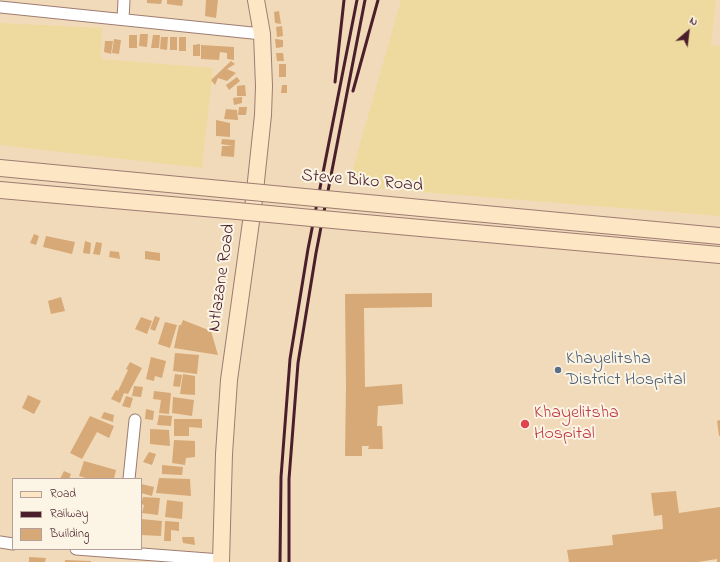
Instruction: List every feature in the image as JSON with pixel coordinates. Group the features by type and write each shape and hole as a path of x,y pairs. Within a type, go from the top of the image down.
{"street":[{"path":"123,19 124,0"},
{"name":"Ntlazane Road","path":"221,561 223,475 229,380 254,200 264,115 262,34 256,0"},
{"path":"0,7 262,34"},
{"name":"Steve Biko Road","path":"0,168 720,236"},
{"path":"0,190 720,255"},
{"path":"129,478 135,420"},
{"path":"0,542 12,544"},
{"path":"84,550 123,555 221,561"}],"sand":[{"path":"401,0 716,0 711,45 720,46 720,216 348,186"},
{"path":"0,23 102,28 101,59 213,68 202,168 0,145"}],"building":[{"path":"147,0 162,0 161,4 147,3"},
{"path":"167,0 183,0 182,6 167,4"},
{"path":"206,0 218,0 216,18 205,16"},
{"path":"279,11 281,24 275,23 274,12"},
{"path":"282,26 283,36 277,37 276,27"},
{"path":"140,34 148,34 147,47 139,46"},
{"path":"129,35 137,35 137,48 129,48"},
{"path":"153,35 160,35 159,48 151,48"},
{"path":"161,37 168,37 167,50 160,49"},
{"path":"170,37 177,37 177,50 170,50"},
{"path":"179,37 186,37 186,51 179,51"},
{"path":"114,39 121,40 119,54 112,53"},
{"path":"275,39 283,40 283,47 276,48"},
{"path":"105,41 113,41 111,54 104,52"},
{"path":"200,44 200,56 193,56 193,45"},
{"path":"201,45 234,47 234,60 227,59 227,53 220,52 219,60 201,59"},
{"path":"276,53 283,53 284,61 277,61"},
{"path":"231,61 235,64 227,69 236,73 227,81 218,78 215,85 211,80"},
{"path":"279,64 286,64 286,77 279,77"},
{"path":"237,77 240,81 229,90 226,85"},
{"path":"245,85 246,96 237,96 237,86"},
{"path":"282,85 287,85 287,93 281,93"},
{"path":"242,97 242,103 234,105 233,98"},
{"path":"239,107 247,107 246,115 238,115"},
{"path":"226,109 237,110 238,120 224,119"},
{"path":"216,120 230,123 230,137 216,136"},
{"path":"222,139 235,140 234,157 221,156 222,146 233,146 221,144"},
{"path":"34,234 39,236 36,245 30,243"},
{"path":"46,236 75,242 72,254 43,247"},
{"path":"85,241 91,243 90,254 83,253"},
{"path":"96,242 102,243 100,255 93,254"},
{"path":"110,251 119,252 120,259 109,257"},
{"path":"145,251 160,253 160,261 145,259"},
{"path":"432,293 432,307 364,308 365,387 402,384 403,404 378,406 377,426 382,426 383,449 368,449 369,446 362,446 362,456 345,456 345,294"},
{"path":"61,297 65,311 51,314 48,301"},
{"path":"155,316 160,318 155,331 150,329"},
{"path":"141,317 152,321 147,334 135,329"},
{"path":"183,320 211,331 218,355 174,348 179,325 181,325"},
{"path":"165,322 177,325 170,348 158,344"},
{"path":"175,353 199,355 197,374 173,371"},
{"path":"151,357 166,361 162,378 155,376 154,381 146,379"},
{"path":"130,362 142,368 128,394 124,393 120,403 111,399 116,390 118,391 128,370 126,369"},
{"path":"175,374 182,375 180,387 173,386"},
{"path":"183,374 195,376 195,395 180,394"},
{"path":"134,386 143,387 141,397 132,396"},
{"path":"154,391 171,393 169,414 159,413 161,400 153,399"},
{"path":"28,395 41,401 34,414 22,408"},
{"path":"126,396 133,398 130,408 122,406"},
{"path":"173,397 194,400 192,416 172,413"},
{"path":"146,409 154,411 153,420 145,419"},
{"path":"104,412 114,415 113,422 101,418"},
{"path":"159,415 172,416 171,426 157,425"},
{"path":"90,416 114,426 109,438 97,432 82,459 70,453"},
{"path":"174,419 202,419 202,428 189,427 189,436 174,436"},
{"path":"720,420 720,436 719,436 717,421"},
{"path":"150,429 169,430 170,446 150,444"},
{"path":"174,440 195,441 195,457 186,458 185,465 172,463"},
{"path":"149,452 156,454 152,465 143,462"},
{"path":"84,461 116,470 114,478 86,478 79,476"},
{"path":"162,465 183,467 182,475 162,474"},
{"path":"64,471 71,474 69,478 60,478"},
{"path":"159,478 190,479 191,496 156,493"},
{"path":"142,484 154,487 152,496 142,493"},
{"path":"676,491 679,513 720,507 720,562 717,562 717,559 698,562 569,562 567,550 613,545 612,535 663,529 662,515 654,516 651,493"},
{"path":"143,497 160,498 158,515 142,513 144,505 142,504"},
{"path":"167,500 183,502 182,519 165,517"},
{"path":"142,519 162,521 161,536 142,535"},
{"path":"165,521 179,522 179,531 171,530 171,541 164,541"},
{"path":"182,537 194,537 195,545 183,543"},
{"path":"29,557 46,558 45,562 29,562"},
{"path":"65,560 91,561 91,562 65,562"}],"railway":[{"path":"335,82 344,0"},
{"path":"280,562 281,477 290,359 308,249 357,0"},
{"path":"289,562 289,479 298,363 316,253 365,0"},
{"path":"353,91 378,0"}],"place":[{"name":"Khayelitsha District Hospital","path":"558,370"},
{"name":"Khayelitsha Hospital","path":"525,424"}]}
